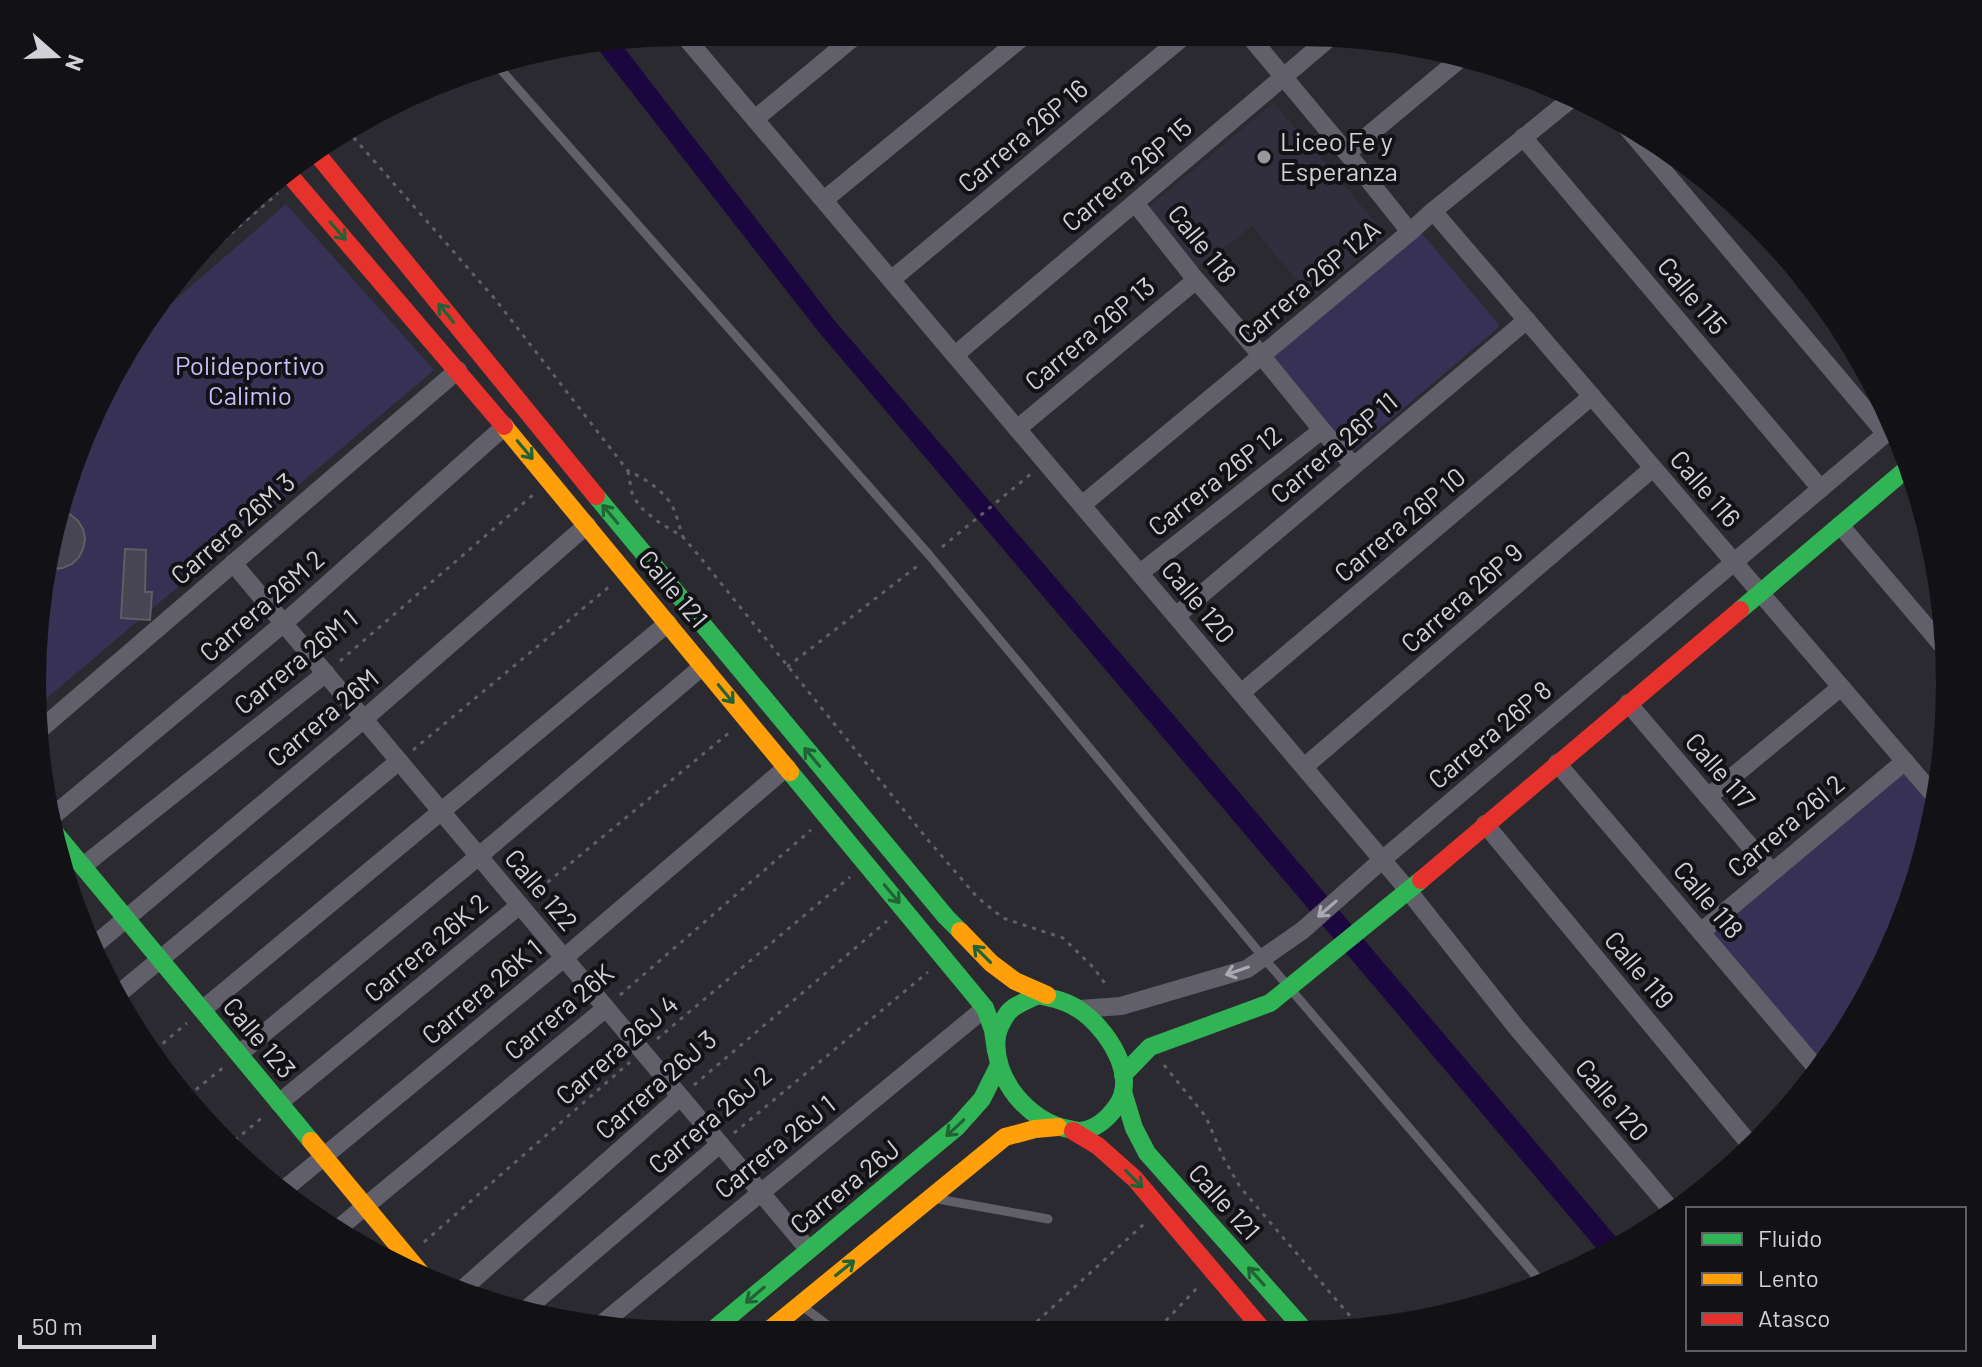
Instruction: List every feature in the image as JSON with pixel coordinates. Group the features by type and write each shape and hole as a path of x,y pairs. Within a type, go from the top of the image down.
{"main road":[{"name":"Calle 121","path":"321,159 533,421 946,917 991,963 1015,981 1047,995"},
{"name":"Calle 121","path":"293,180 505,426 985,1008 993,1030 997,1058"},
{"path":"1123,1084 1150,1047 1270,1003 1900,474"},
{"name":"Calle 123","path":"68,848 407,1257"},
{"path":"780,1321 1005,1137 1035,1129 1087,1130 1104,1122 1118,1107 1123,1084 1119,1059 1097,1022 1062,999 1047,995 1030,997 1012,1008 999,1029 997,1058 1011,1091 1025,1107 1043,1120 1066,1129"},
{"name":"Carrera 26J","path":"724,1321 974,1111 984,1097 997,1058"},
{"name":"Calle 121","path":"1123,1084 1134,1128 1147,1153 1296,1321"},
{"name":"Calle 121","path":"1066,1129 1098,1146 1135,1179 1254,1321"}],"street":[{"name":"Calle 120","path":"694,46 1407,889 1516,1027 1667,1204"},
{"path":"755,119 843,46"},
{"path":"824,200 1012,46"},
{"name":"Carrera 26P 16","path":"891,280 1172,46"},
{"path":"1258,46 1410,232"},
{"name":"Carrera 26P 15","path":"955,355 1319,47"},
{"path":"1347,153 1452,65"},
{"name":"Carrera 26P 12A","path":"1082,505 1564,105"},
{"name":"Calle 115","path":"1523,137 1821,489"},
{"path":"1645,148 1874,410"},
{"name":"Calle 118","path":"1135,203 1353,465"},
{"name":"Calle 116","path":"1433,211 1927,788"},
{"name":"Carrera 26P 13","path":"1017,429 1196,280"},
{"name":"Carrera 26P 11","path":"1176,616 1527,320"},
{"name":"Carrera 26M 3","path":"47,724 458,370"},
{"name":"Carrera 26P 10","path":"1241,693 1592,396"},
{"name":"Carrera 26M 2","path":"59,811 284,623 505,426"},
{"name":"Carrera 26P 12","path":"1140,573 1322,430"},
{"name":"Carrera 26P 8","path":"1080,1009 1121,1006 1247,969 1303,930 1885,435"},
{"name":"Carrera 26P 9","path":"1304,767 1653,468"},
{"name":"Carrera 26M","path":"101,940 364,719 587,525"},
{"path":"1840,525 1934,636"},
{"name":"Calle 122","path":"233,563 809,1250"},
{"path":"202,1010 668,623"},
{"path":"239,1054 703,666"},
{"name":"Carrera 26M 1","path":"83,866 326,673"},
{"path":"1708,797 1841,687"},
{"name":"Calle 117","path":"1628,703 1772,872"},
{"path":"124,989 399,761"},
{"name":"Carrera 26I 2","path":"1701,932 1905,761"},
{"name":"Calle 118","path":"1557,763 1811,1062"},
{"name":"Carrera 26K 1","path":"290,1185 564,958 787,767"},
{"name":"Calle 119","path":"1485,824 1745,1138"},
{"name":"Carrera 26K 2","path":"279,1103 520,905"},
{"name":"Carrera 26K","path":"344,1223 606,1008"},
{"name":"Carrera 26J 1","path":"610,1317 985,1008"},
{"name":"Carrera 26J 3","path":"469,1283 680,1097"},
{"name":"Carrera 26J 2","path":"534,1303 720,1144"}],"lane":[{"path":"504,73 930,556 1263,957 1535,1275"},
{"path":"930,1197 1048,1219"},
{"path":"800,1305 822,1321"}],"path":[{"path":"354,138 495,299 628,471 632,493 639,506 683,537 977,897 1003,918 1063,938 1094,968 1121,1006"},
{"path":"787,667 967,528 1045,462"},
{"path":"628,471 652,484 669,502 683,537"},
{"name":"Carrera 26M 1","path":"326,673 537,491"},
{"path":"399,761 613,583"},
{"name":"Carrera 26K 2","path":"520,905 733,730"},
{"name":"Carrera 26K","path":"606,1008 814,827"},
{"name":"Carrera 26J 4","path":"407,1257 642,1051 852,874"},
{"name":"Carrera 26J 3","path":"680,1097 889,919"},
{"name":"Carrera 26J 2","path":"720,1144 931,970"},
{"path":"159,1046 202,1010"},
{"path":"1150,1047 1206,1117 1240,1187 1352,1319"},
{"path":"194,1091 239,1054"},
{"path":"237,1138 279,1103"},
{"path":"1037,1321 1148,1221"},
{"path":"1165,1321 1213,1272"}],"shaded area":[{"path":"625,49 834,320 1616,1237 1595,1247 818,331 600,51"},
{"name":"Liceo Fe y Esperanza","path":"1274,103 1387,236 1311,298 1252,226 1194,271 1144,211"}],"green space":[{"name":"Polideportivo Calimio","path":"286,204 434,370 46,698 51,600 58,559 80,479 131,365 173,302"},
{"path":"1420,231 1500,326 1352,452 1273,357"},
{"path":"1905,761 1927,788 1914,848 1887,927 1851,1002 1811,1062 1701,932"}],"building":[{"path":"69,514 78,521 85,539 79,557 63,568 56,569"},
{"path":"125,549 146,550 145,592 152,592 150,620 121,618"}],"traffic: fast":[{"path":"1740,610 1900,474"},
{"path":"596,496 960,931"},
{"path":"790,772 985,1008 996,1051"},
{"path":"68,849 311,1141"},
{"path":"1123,1075 1150,1047 1270,1003 1421,880"},
{"path":"1038,995 1064,1002 1088,1017 1108,1039 1122,1067 1122,1095 1109,1115 1092,1128 1075,1130 1040,1118 1016,1096 1000,1067 997,1036 1002,1022 1013,1008 1038,995"},
{"path":"724,1321 957,1127 982,1099 999,1065"},
{"path":"1123,1092 1134,1128 1147,1153 1296,1321"}],"traffic: slow":[{"path":"504,426 790,772"},
{"path":"960,931 991,963 1015,981 1047,995"},
{"path":"780,1321 1005,1137 1058,1127"},
{"path":"311,1141 408,1258"}],"traffic: jam":[{"path":"321,159 596,496"},
{"path":"293,179 504,426"},
{"path":"1421,880 1740,610"},
{"path":"1073,1131 1098,1146 1135,1179 1255,1321"}],"place":[{"name":"Liceo Fe y Esperanza","path":"1264,157"}]}
